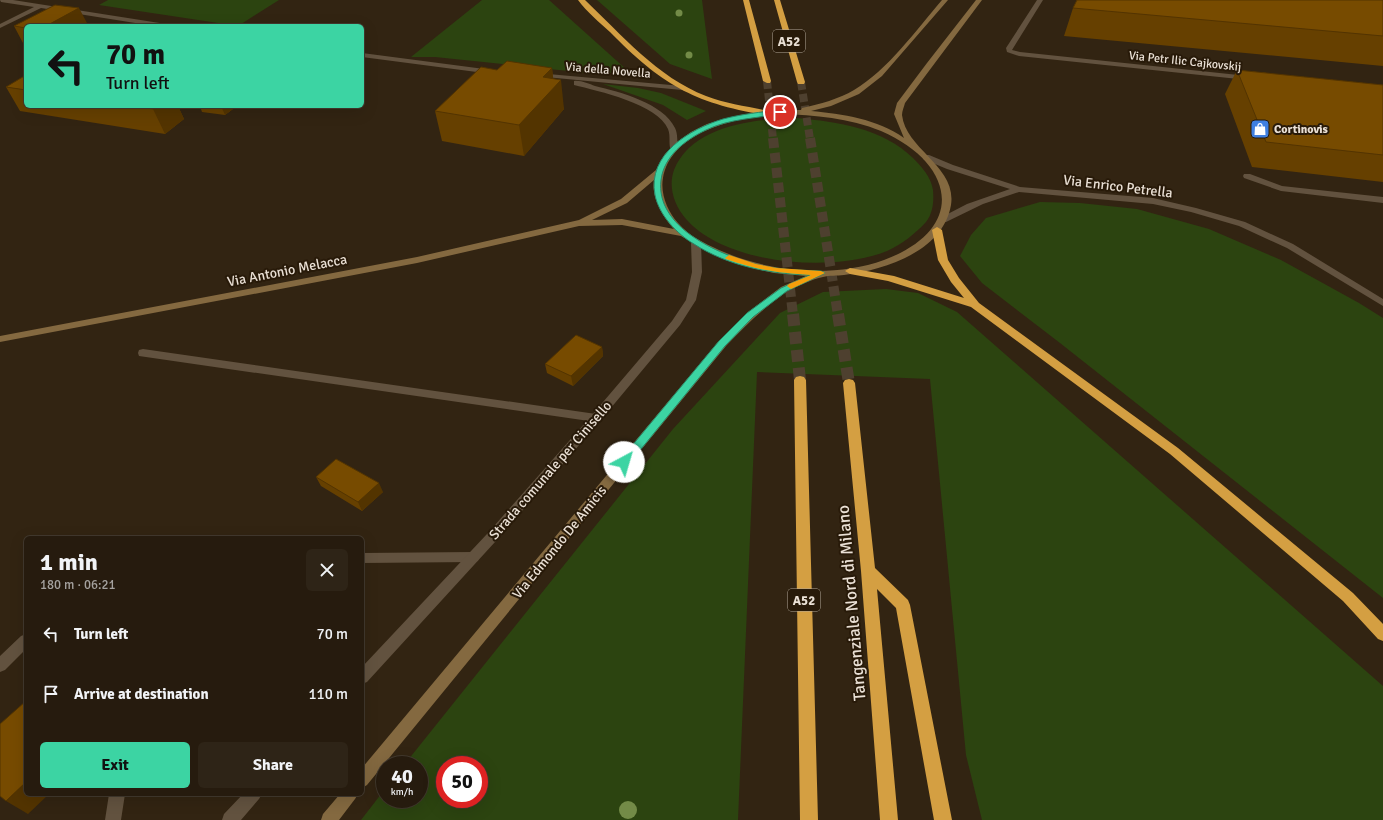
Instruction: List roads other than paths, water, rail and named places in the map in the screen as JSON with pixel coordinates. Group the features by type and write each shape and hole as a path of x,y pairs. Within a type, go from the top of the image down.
{"highway":[{"path":"581,0 649,64 682,88 713,101 765,113"},
{"path":"739,0 747,3"},
{"name":"A52","path":"777,0 801,82"},
{"name":"A52","path":"747,3 767,81"},
{"path":"937,230 943,260 955,280 975,305 1174,451 1348,598 1383,634"},
{"path":"850,271 890,278 930,289 975,305"},
{"name":"A52","path":"800,380 809,820"},
{"name":"Tangenziale Nord di Milano","path":"850,383 868,571 889,820"},
{"path":"868,571 903,605 943,820"}],"main road":[{"path":"797,112 828,104 856,92 880,75 945,0"},
{"path":"914,146 902,126 898,114 902,103 929,64 979,0"},
{"path":"797,112 831,115 875,127 914,146 926,156 944,182 948,193 948,206 943,220 937,230 928,239 904,255 887,262 850,271 821,273 788,272 755,266 723,256 696,243 670,220 660,202 657,186 659,172 665,160 674,149 704,128 726,120 765,113 797,112"},
{"name":"Via Antonio Melacca","path":"578,223 624,201 659,172"},
{"name":"Via Antonio Melacca","path":"0,339 417,260 578,223 622,222 685,234"},
{"name":"Via Edmondo De Amicis","path":"364,778 722,344 750,315 784,289 821,273"},
{"path":"329,820 348,796"}],"street":[{"path":"1,0 153,24"},
{"name":"Via Petr Ilic Cajkovskij","path":"1040,0 1009,48 1009,51 1019,54 1256,79"},
{"path":"0,26 40,7"},
{"path":"364,55 468,70 499,72"},
{"path":"529,75 559,77"},
{"name":"Via della Novella","path":"559,77 682,88"},
{"name":"Via della Novella","path":"559,77 638,101 660,115 672,128 674,149"},
{"name":"Via Enrico Petrella","path":"926,156 956,169 1019,189 1153,201 1193,210 1242,224 1290,246 1383,303"},
{"path":"1247,176 1281,188 1383,200"},
{"name":"Via Enrico Petrella","path":"943,220 960,209 981,200 1019,189"},
{"name":"Strada comunale per Cinisello","path":"364,675 473,557 596,418 676,323 691,300 697,272 696,243"},
{"path":"143,353 596,418"},
{"path":"364,558 473,557"},
{"path":"0,665 24,642"},
{"path":"113,820 117,796"},
{"path":"230,820 252,796"}],"tunnel":[{"path":"767,81 773,139"},
{"path":"801,82 810,139"},
{"path":"773,138 793,315"},
{"path":"810,138 838,315"},
{"path":"793,314 800,380"},
{"path":"838,314 849,383"}],"place":[{"name":"Cortinovis","path":"1260,129"}]}
